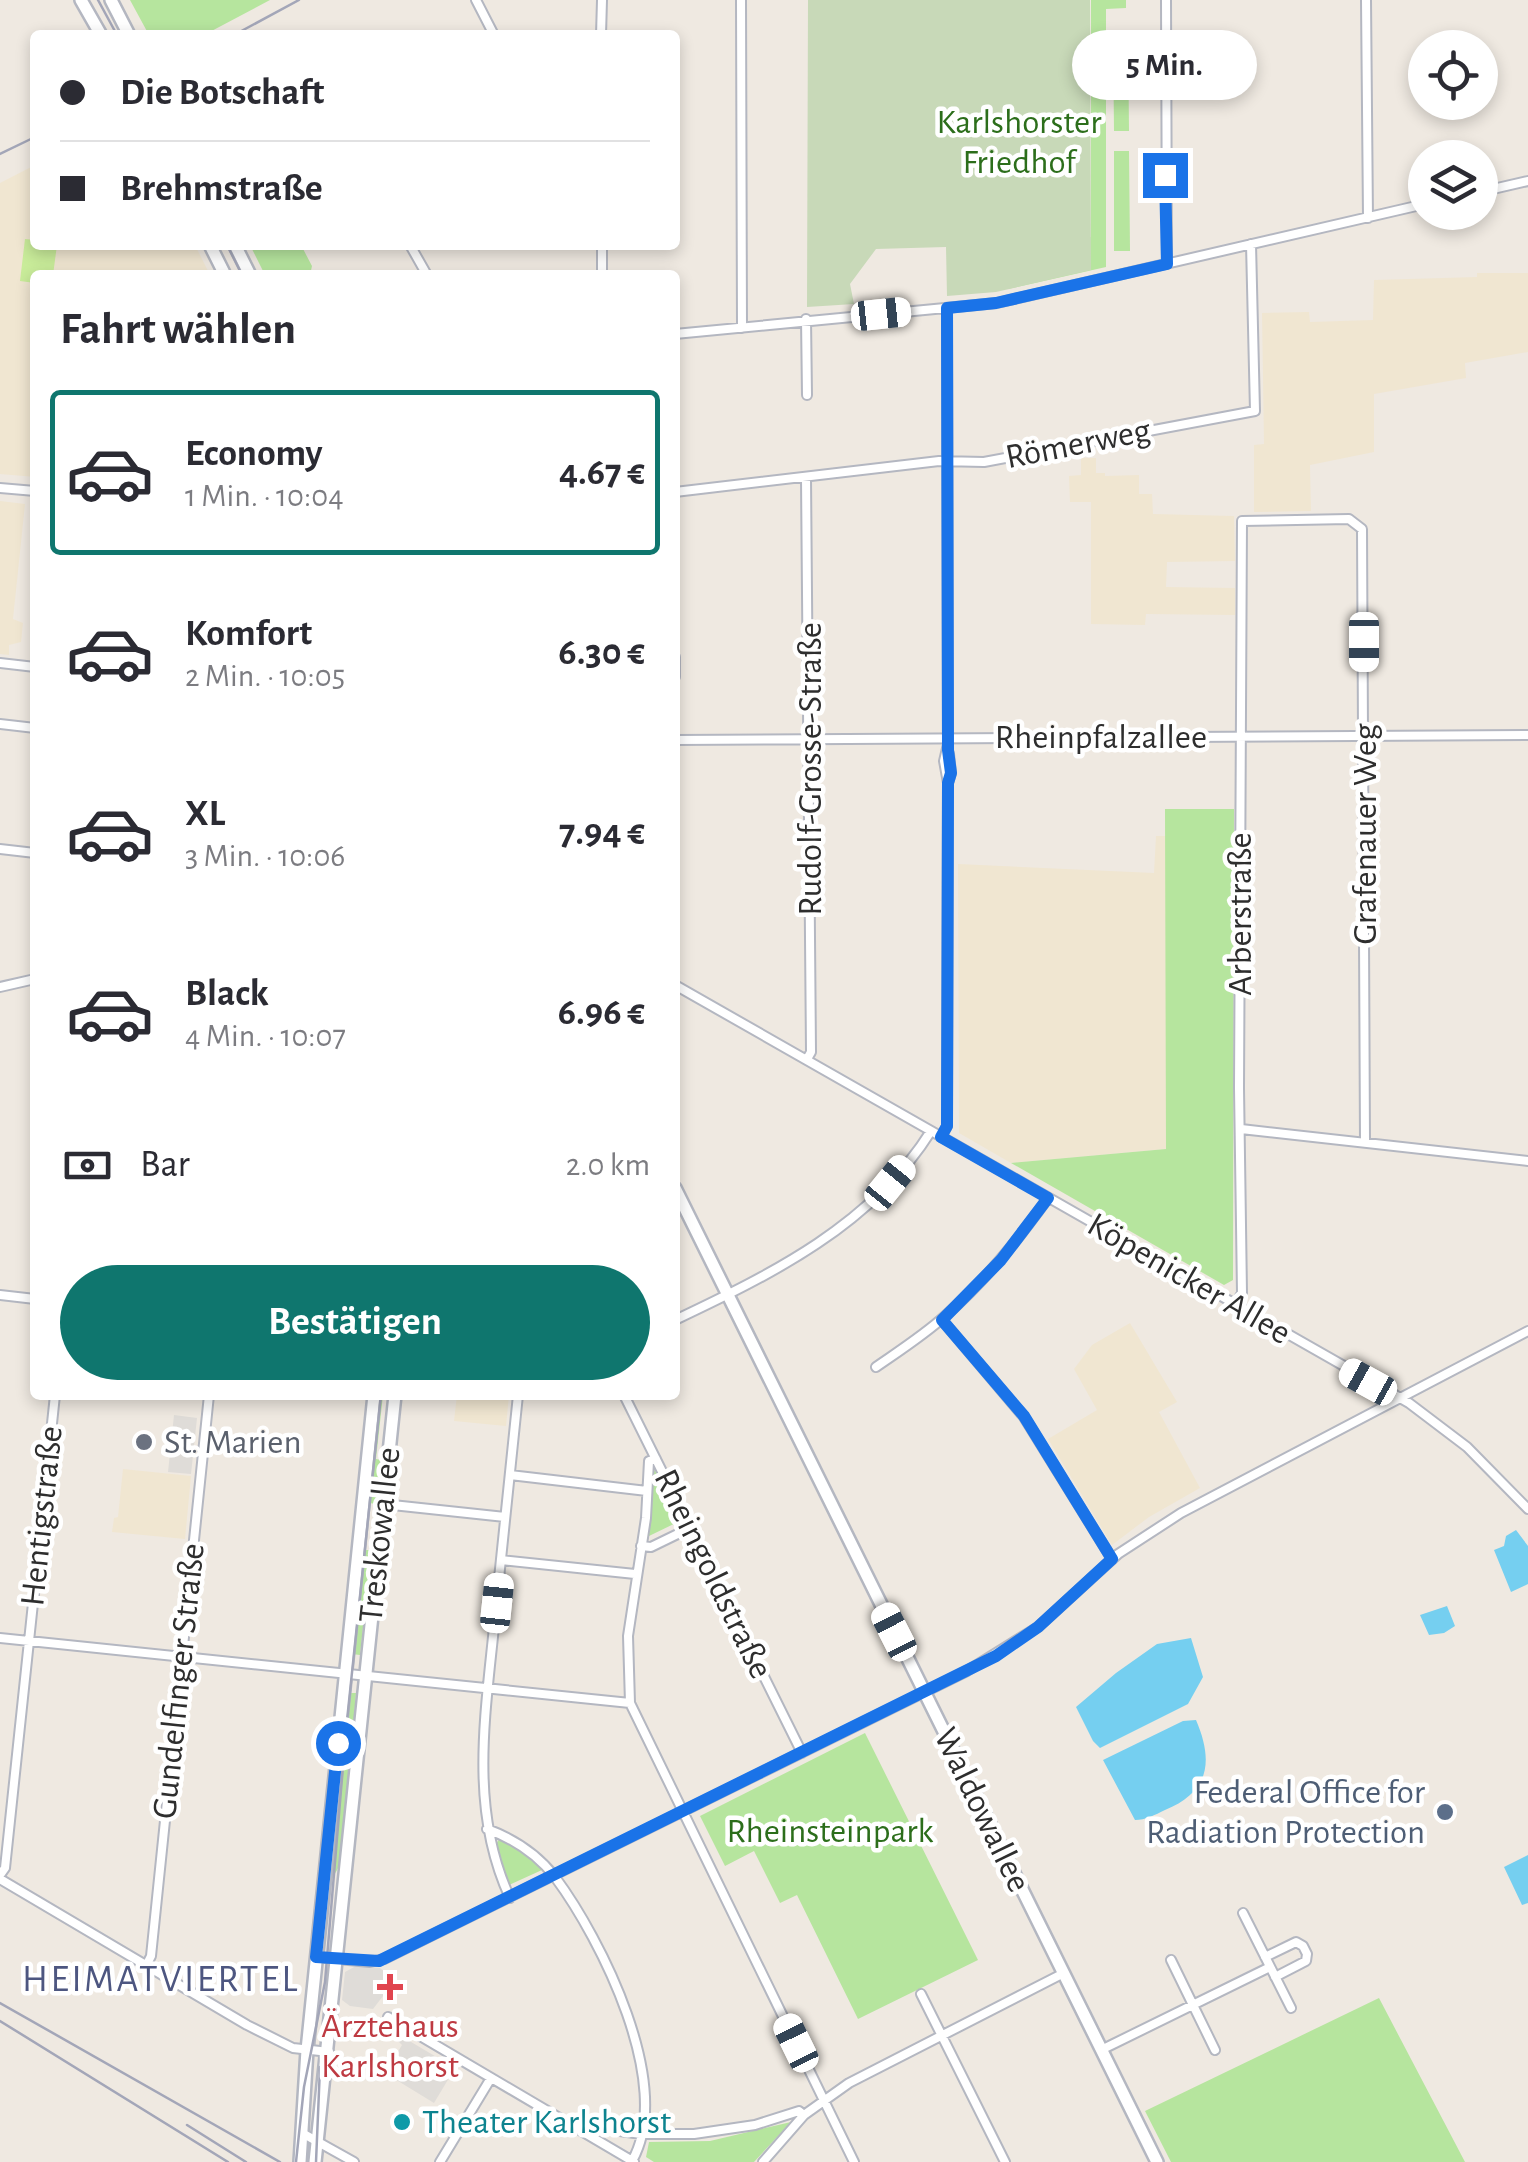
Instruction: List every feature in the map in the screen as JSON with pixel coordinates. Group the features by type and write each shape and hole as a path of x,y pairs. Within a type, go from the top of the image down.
{"main road":[{"path":"81,0 97,30"},
{"path":"112,0 127,30"},
{"name":"Waldowallee","path":"680,1198 1157,2162"},
{"name":"Treskowallee","path":"300,2162 307,2050 373,1400"},
{"name":"Treskowallee","path":"315,2162 395,1400"}],"street":[{"path":"476,0 491,30"},
{"path":"601,30 602,0"},
{"path":"741,0 742,328"},
{"path":"1166,0 1167,264"},
{"path":"1366,0 1368,218"},
{"path":"1498,188 1528,181"},
{"path":"680,334 996,303 1408,208"},
{"name":"Römerweg","path":"680,491 948,460 984,462 1255,411 1251,244"},
{"path":"941,1137 947,1126 951,773 947,308"},
{"path":"806,319 807,395"},
{"name":"Rudolf-Grosse-Straße","path":"806,478 812,1052 807,1059"},
{"path":"0,488 30,491"},
{"name":"Grafenauer Weg","path":"1242,520 1349,519 1362,529 1366,1142"},
{"name":"Arberstraße","path":"1235,1306 1242,1293 1242,520"},
{"path":"0,663 30,666"},
{"path":"0,724 30,727"},
{"name":"Rheinpfalzallee","path":"680,740 1528,735"},
{"path":"0,849 30,852"},
{"path":"0,987 30,980"},
{"name":"Köpenicker Allee","path":"680,988 1400,1399 1467,1447 1528,1509"},
{"path":"1241,1128 1528,1161"},
{"path":"680,1318 791,1262 841,1227 887,1186 931,1131"},
{"path":"876,1367 942,1320 1001,1260 1048,1198"},
{"path":"0,1295 30,1298"},
{"path":"942,1320 1024,1416 1112,1559"},
{"path":"316,1957 384,1960 996,1656 1038,1627 1112,1559 1181,1513 1528,1331"},
{"name":"Hentigstraße","path":"0,1877 5,1868 53,1400"},
{"name":"Gundelfinger Straße","path":"146,1966 151,1956 208,1400"},
{"path":"510,1898 498,1872 487,1829 483,1738 518,1400"},
{"name":"Rheingoldstraße","path":"627,1400 802,1752"},
{"path":"656,1458 650,1462 628,1636 630,1702 854,2162"},
{"path":"510,1475 647,1490"},
{"path":"383,1504 506,1517"},
{"path":"642,1546 651,1547 690,1528"},
{"path":"501,1560 635,1574"},
{"path":"0,1638 630,1702"},
{"path":"388,2016 633,2162 641,2134 642,2083 626,2007 554,1876 528,1850 487,1829"},
{"path":"0,1877 286,2045 328,2052"},
{"path":"1243,1913 1291,2008"},
{"path":"1265,1957 1296,1942 1303,1946 1306,1962 1275,1977"},
{"path":"1171,1960 1216,2050"},
{"path":"1101,2050 1270,1968"},
{"path":"763,2162 804,2115 876,2066 1062,1974"},
{"path":"921,1994 1004,2162"},
{"path":"440,2162 491,2078"},
{"path":"574,2125 641,2134 726,2131 798,2112 804,2115"},
{"path":"302,2133 354,2162"}],"shaded area":[{"path":"30,168 30,250 198,250 208,270 30,270 30,477 0,474 0,183"},
{"path":"1477,273 1528,273 1528,352 1465,363 1466,378 1374,394 1374,452 1310,465 1311,511 1254,512 1254,445 1264,444 1262,313 1309,312 1310,322 1373,320 1374,280 1477,277"},
{"path":"1081,458 1096,458 1096,473 1105,476 1139,475 1139,494 1152,494 1153,514 1234,516 1235,561 1167,562 1166,587 1235,588 1235,615 1146,614 1145,625 1091,624 1091,502 1070,502 1069,476 1081,475"},
{"path":"0,501 25,504 13,619 23,623 21,642 9,645 9,655 0,654"},
{"path":"1156,836 1166,836 1166,1149 1011,1163 959,1133 958,864 1154,873"},
{"path":"1130,1323 1177,1402 1159,1412 1200,1488 1149,1517 1112,1545 1048,1439 1097,1410 1074,1369 1092,1345"},
{"path":"456,1400 509,1400 506,1426 454,1421"},
{"path":"174,1415 197,1418 191,1474 168,1472"},
{"path":"123,1469 191,1476 185,1539 112,1532 114,1518 118,1517"},
{"path":"356,1966 385,1972 383,1996 373,2009 350,2006 342,2000 345,1972"},
{"path":"401,2036 455,2068 434,2103 385,2073 402,2045 398,2041"}],"green space":[{"path":"130,0 270,0 213,30 146,30"},
{"name":"Karlshorster Friedhof","path":"808,0 1090,0 1091,270 996,292 947,296 946,247 876,249 850,284 854,304 807,307"},
{"path":"1091,0 1126,0 1126,8 1106,9 1106,267 1008,289 1009,250 1048,237 1091,237"},
{"path":"1113,31 1128,31 1129,131 1114,131"},
{"path":"1114,151 1129,151 1130,251 1114,251"},
{"path":"25,239 30,240 30,250 56,250 54,270 30,270 30,282 20,281"},
{"path":"252,250 304,250 312,266 311,270 262,270"},
{"path":"1165,809 1234,809 1233,1280 1224,1285 1011,1163 1166,1149"},
{"path":"379,1400 382,1400 376,1459 381,1460 360,1655 352,1654 363,1550 370,1550 375,1504 367,1507"},
{"path":"655,1470 680,1521 649,1536 652,1472"},
{"path":"348,1693 356,1693 342,1861 332,1879"},
{"name":"Rheinsteinpark","path":"865,1733 978,1960 858,2019 797,1895 780,1903 754,1851 725,1866 700,1816"},
{"path":"500,1838 527,1854 542,1870 509,1885 496,1844"},
{"path":"1379,1998 1465,2162 1171,2162 1145,2111"},
{"path":"791,2122 754,2162 654,2162 646,2157 649,2142 710,2141"}],"water":[{"path":"1516,1530 1528,1546 1528,1584 1511,1592 1494,1550 1504,1546 1506,1536"},
{"path":"1447,1606 1455,1626 1444,1633 1429,1635 1420,1615"},
{"path":"1191,1638 1203,1677 1188,1704 1100,1748 1076,1707 1157,1644"},
{"path":"1196,1720 1206,1762 1199,1785 1180,1803 1135,1820 1103,1760 1183,1721"},
{"path":"1528,1855 1528,1903 1522,1905 1504,1867"}],"tram line":[{"path":"98,0 114,30"},
{"path":"230,250 240,270"},
{"path":"296,2162 304,2087 325,1982 346,1730 380,1400"},
{"path":"0,2003 280,2162"},
{"path":"316,2162 320,2067"},
{"path":"187,2125 246,2162"}],"railway":[{"path":"243,30 299,0"},
{"path":"0,154 30,139"},
{"path":"0,2021 228,2162"}],"place":[{"name":"St. Marien","path":"144,1442"},
{"name":"Federal Office for Radiation Protection","path":"1445,1812"},
{"name":"Ärztehaus Karlshorst","path":"390,1987"},
{"name":"Theater Karlshorst","path":"402,2122"}],"district":[{"name":"HEIMATVIERTEL","path":"161,1980"}],"route":[{"path":"338,1743 316,1957 379,1961 996,1656 1038,1627 1112,1559 1024,1416 942,1320 1001,1260 1048,1198 941,1137 947,1126 951,773 947,308 996,303 1167,264 1165,175"}]}
